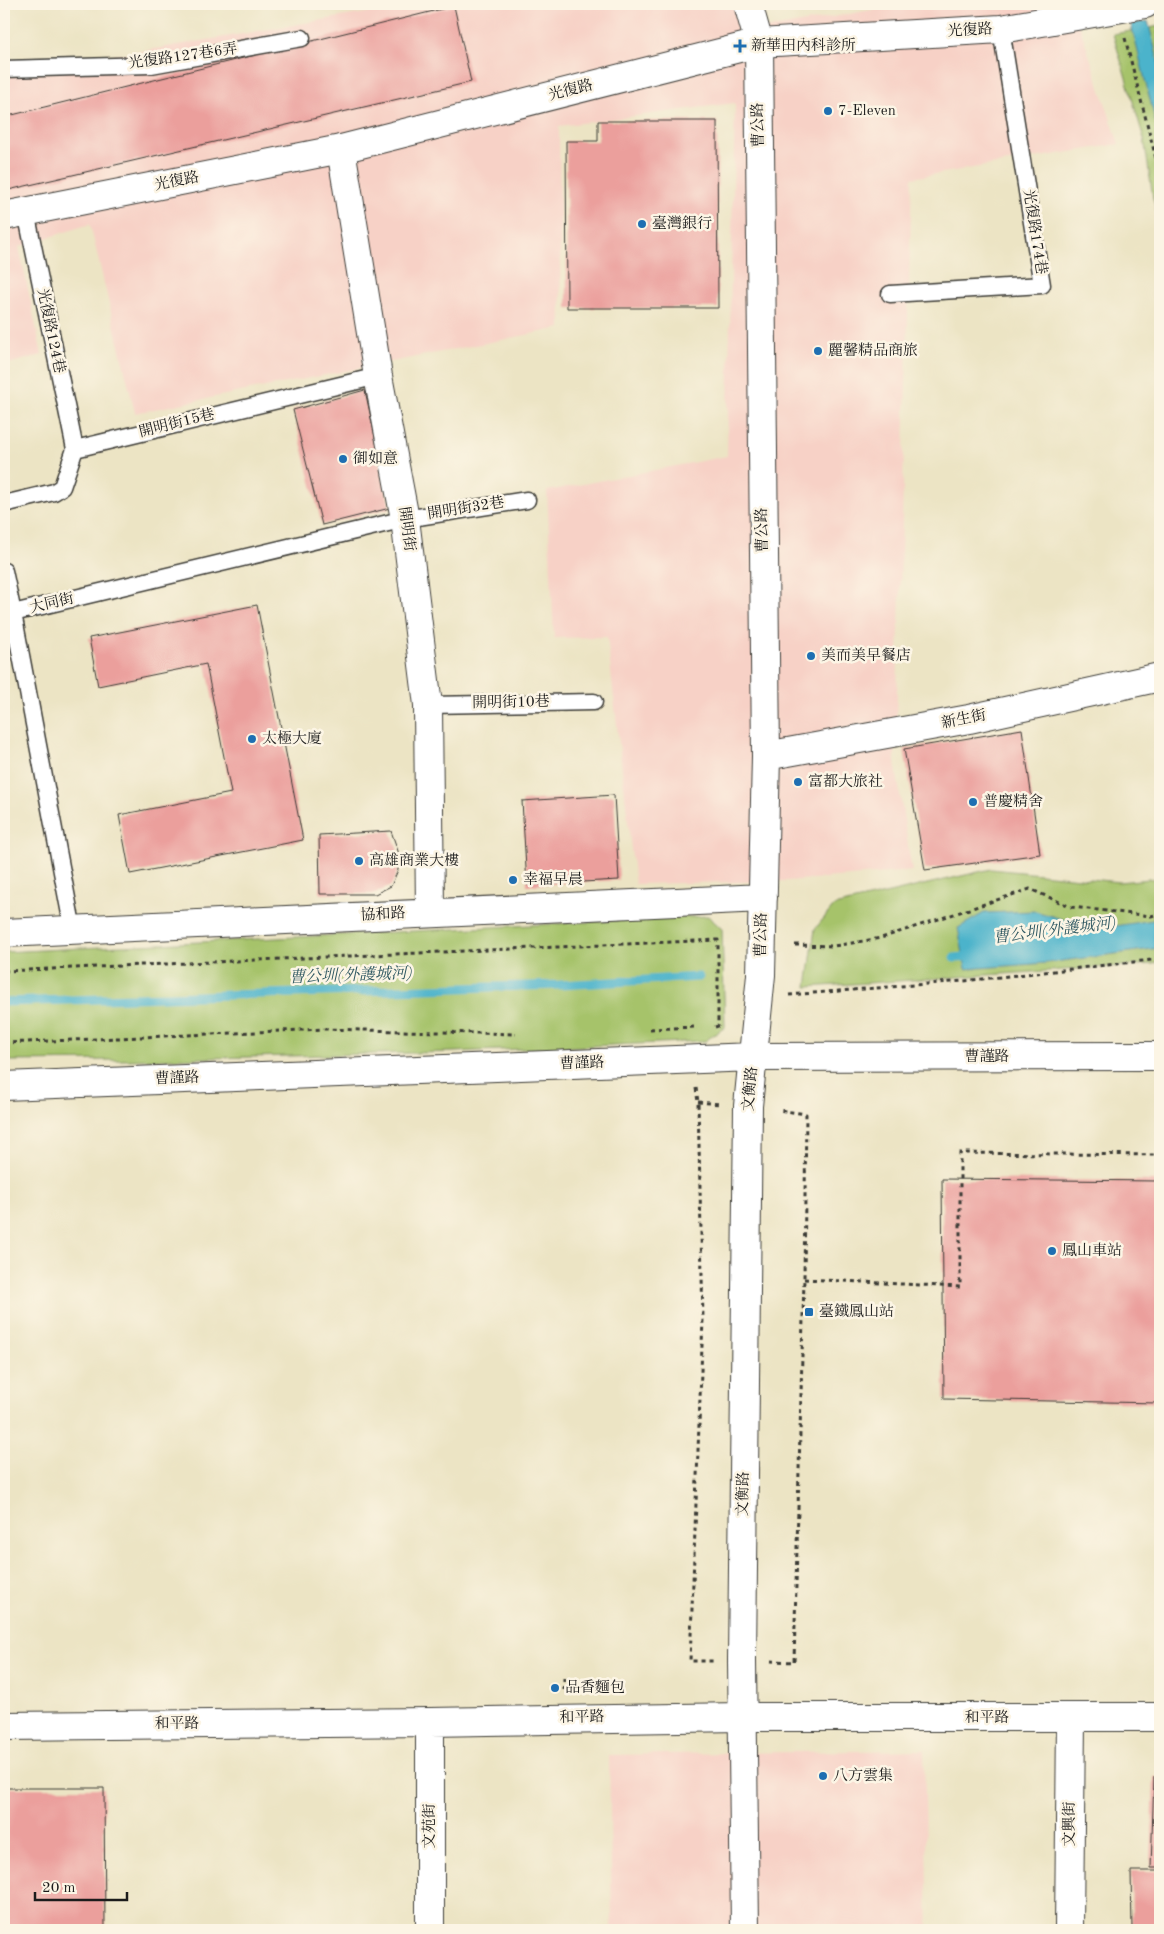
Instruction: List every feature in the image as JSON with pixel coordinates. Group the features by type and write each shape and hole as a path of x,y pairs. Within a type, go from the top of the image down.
{"street":[{"name":"曹公路","path":"748,4 759,43 766,756 763,898 759,997 754,1057"},
{"name":"光復路","path":"15,214 341,149 759,43 1001,29 1145,4"},
{"name":"開明街","path":"341,149 378,376 405,519 428,705 430,913"},
{"name":"新生街","path":"766,756 968,719 1160,677"},
{"name":"協和路","path":"4,933 763,898"},
{"name":"曹謹路","path":"4,1086 754,1057 1160,1056"},
{"name":"文衡路","path":"745,1930 742,1716 748,1106 754,1057"},
{"name":"和平路","path":"4,1726 430,1722 742,1716 1160,1717"},
{"name":"文興街","path":"1069,1930 1071,1718"},
{"name":"文苑街","path":"430,1722 430,1930"}],"lane":[{"name":"光復路174巷","path":"890,294 1042,285 1001,29"},
{"name":"光復路127巷6弄","path":"4,69 151,65 302,38"},
{"name":"光復路124巷","path":"15,214 75,449"},
{"name":"開明街15巷","path":"75,449 378,376"},
{"path":"4,504 54,492 62,488 75,449"},
{"name":"開明街32巷","path":"405,519 527,500"},
{"name":"大同街","path":"74,930 13,613 405,519"},
{"path":"4,571 13,613"},
{"name":"開明街10巷","path":"428,705 594,702"}],"path":[{"path":"1118,9 1160,174"},
{"path":"795,945 834,946 881,938 1030,889 1071,907 1151,916 1160,914"},
{"path":"4,971 718,940 718,1026 710,1027"},
{"path":"759,997 964,981 1160,959"},
{"path":"641,1030 702,1027"},
{"path":"4,1043 325,1029 521,1034"},
{"path":"690,1662 703,1319 698,1102"},
{"path":"794,1662 804,1279 806,1114"},
{"path":"804,1279 960,1287 960,1154 1160,1155"}],"shaded area":[{"path":"416,4 733,4 740,34 904,4 1072,4 1119,144 912,178 895,762 912,871 787,881 635,884 607,637 554,638 547,491 727,456 735,103 559,126 561,328 135,413 90,224 19,247 42,355 4,365 4,73"},
{"path":"924,1750 928,1930 612,1930 609,1755"}],"green space":[{"path":"1160,26 1160,225 1153,198 1144,139 1113,34"},
{"path":"991,869 1119,882 1160,878 1160,962 1153,964 807,987 815,929 834,906"},
{"path":"708,916 722,929 725,1027 705,1041 454,1052 4,1061 4,952"}],"water":[{"path":"1148,21 1160,68 1160,140 1131,24"},
{"path":"1035,911 1095,929 1160,919 1160,948 1047,963 966,969 958,928 984,913"}],"building":[{"path":"454,6 471,82 4,191 4,117"},
{"name":"臺灣銀行","path":"598,121 717,121 718,308 567,308 566,141 598,141"},
{"name":"御如意","path":"365,390 390,508 322,525 293,410"},
{"name":"太極大廈","path":"257,605 303,840 130,874 119,815 231,793 206,664 98,686 89,638"},
{"name":"普慶精舍","path":"1022,729 1040,854 925,870 904,749"},
{"path":"614,795 619,880 527,885 522,801"},
{"name":"高雄商業大樓","path":"391,831 398,851 398,870 391,886 375,894 320,894 319,835"},
{"name":"鳳山車站","path":"942,1179 1160,1181 1160,1403 944,1399"},
{"path":"1154,1777 1160,1777 1160,1868 1151,1868"},
{"path":"4,1788 104,1788 105,1930 4,1930"},
{"path":"1131,1871 1160,1871 1160,1930 1132,1930"}],"waterway":[{"name":"曹公圳(外護城河)","path":"954,958 973,956"},
{"name":"曹公圳(外護城河)","path":"4,1002 560,985 699,977"}],"place":[{"name":"新華田內科診所","path":"740,46"},
{"name":"7-Eleven","path":"828,111"},
{"name":"臺灣銀行","path":"642,224"},
{"name":"麗馨精品商旅","path":"818,351"},
{"name":"御如意","path":"343,459"},
{"name":"美而美早餐店","path":"811,656"},
{"name":"太極大廈","path":"252,739"},
{"name":"富都大旅社","path":"798,782"},
{"name":"普慶精舍","path":"973,802"},
{"name":"高雄商業大樓","path":"359,861"},
{"name":"幸福早晨","path":"513,880"},
{"name":"鳳山車站","path":"1052,1251"},
{"name":"臺鐵鳳山站","path":"809,1312"},
{"name":"品香麵包","path":"555,1688"},
{"name":"八方雲集","path":"823,1776"}]}
